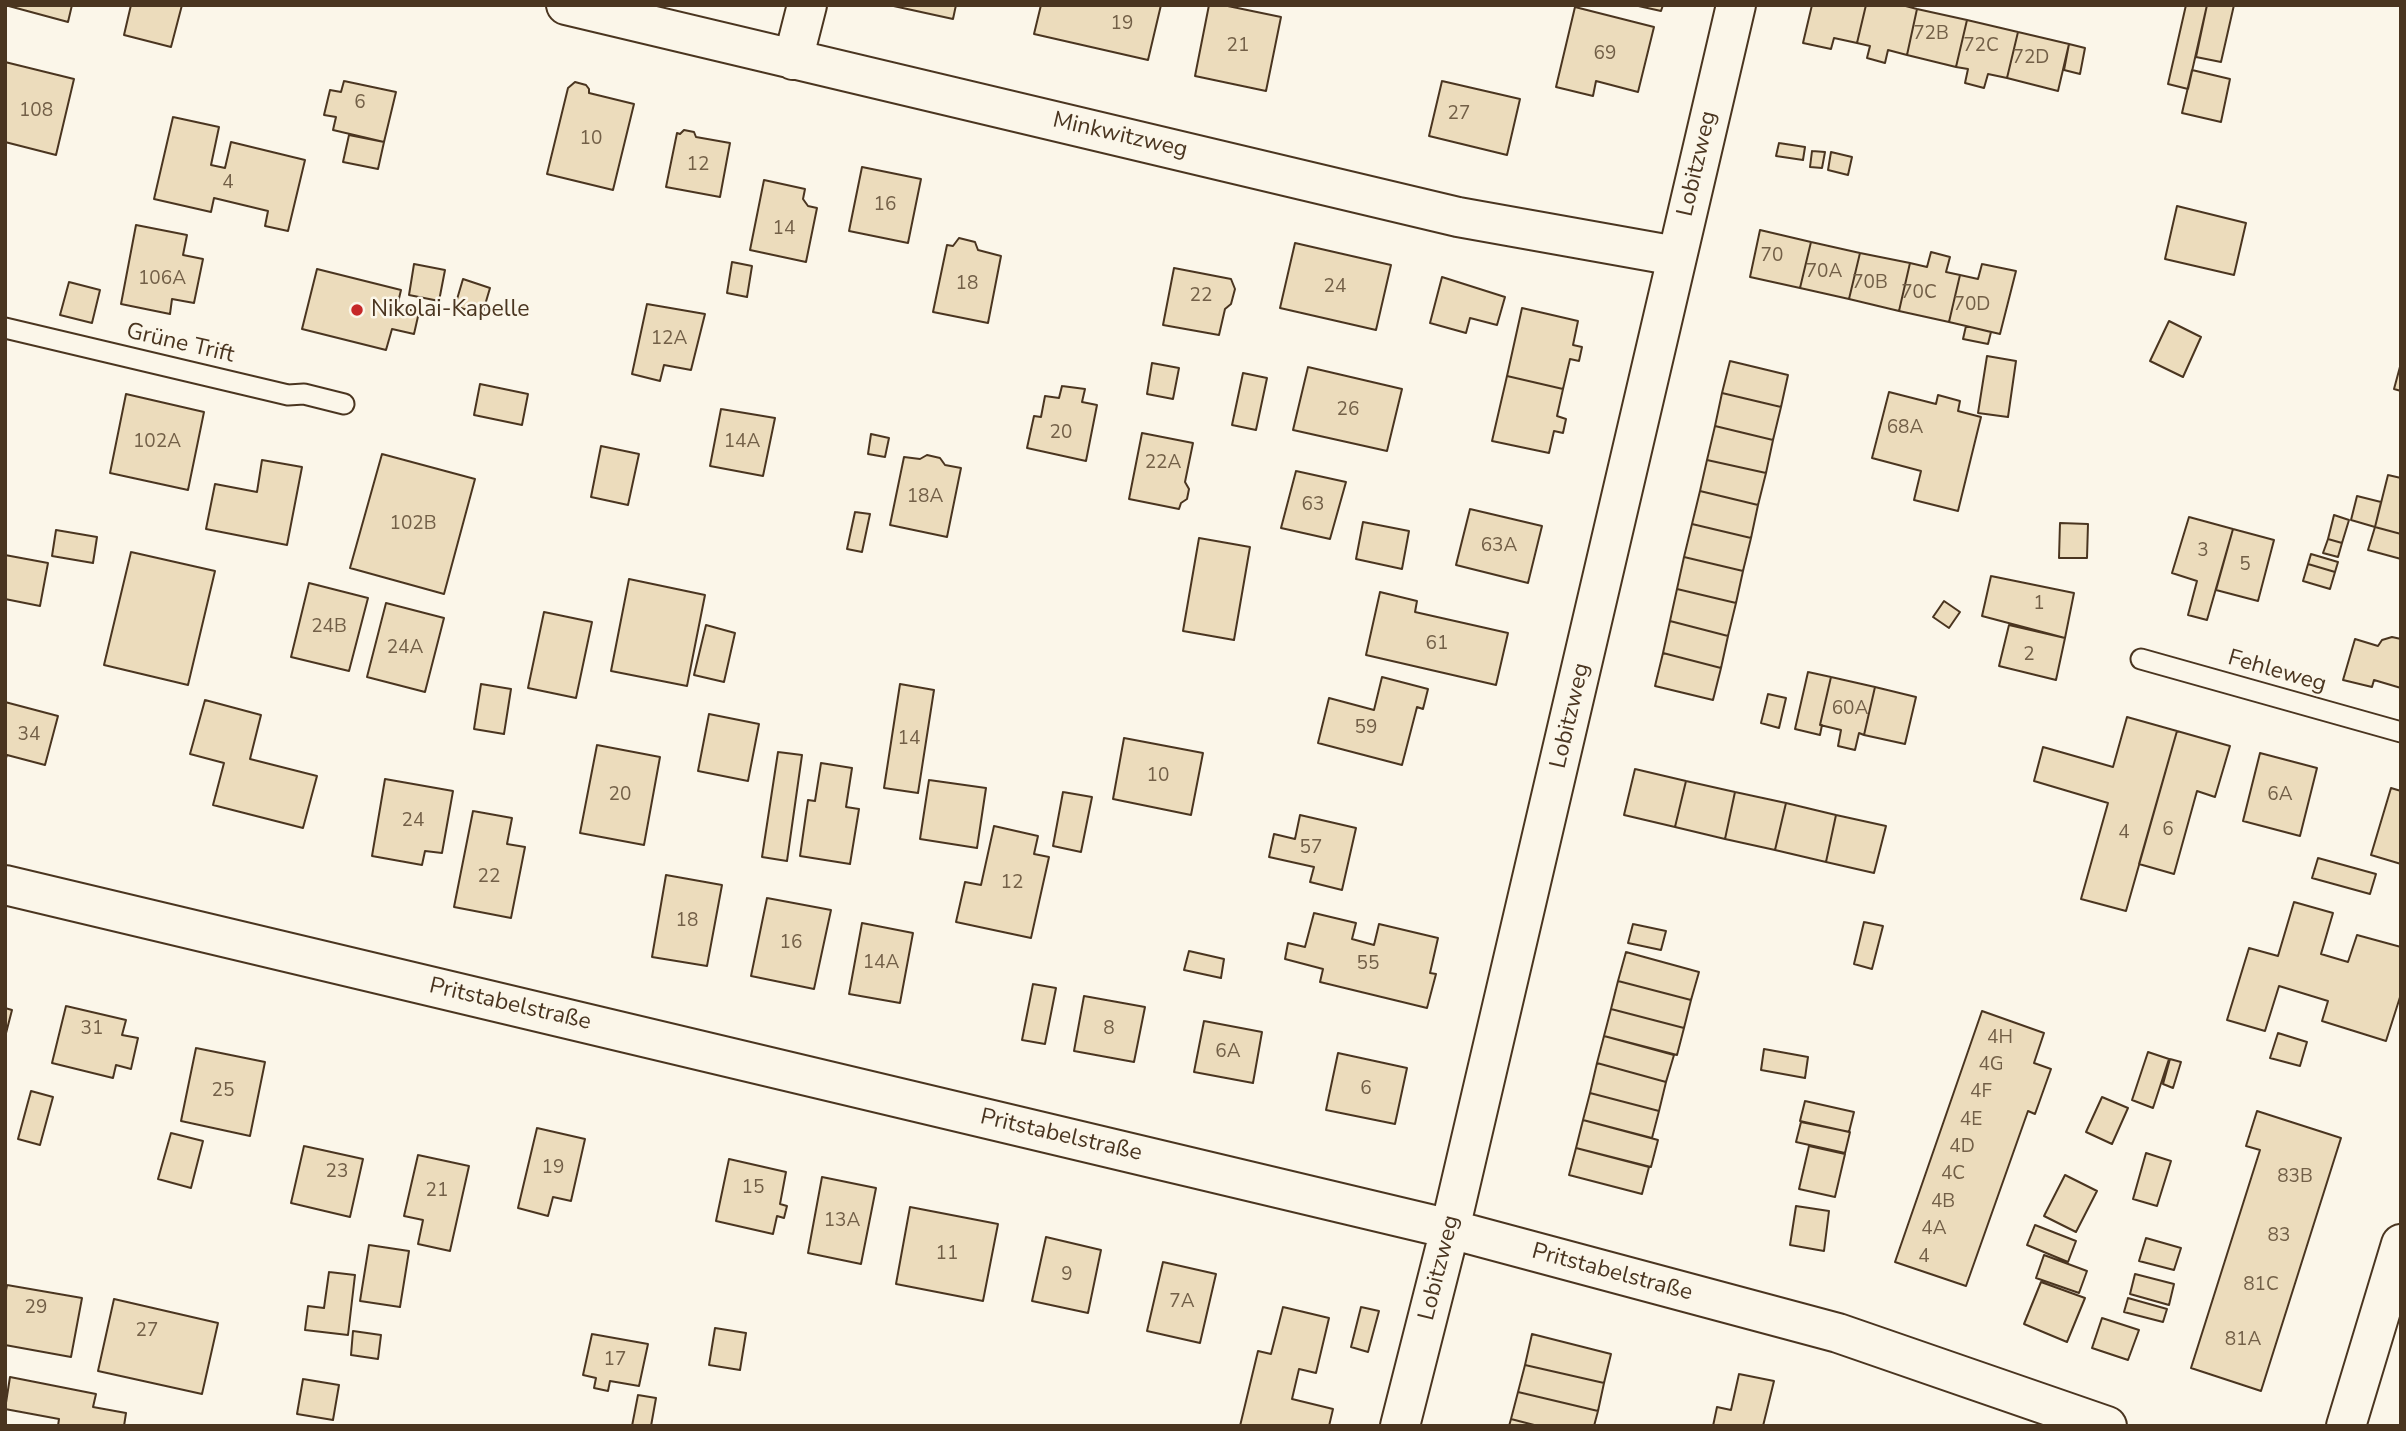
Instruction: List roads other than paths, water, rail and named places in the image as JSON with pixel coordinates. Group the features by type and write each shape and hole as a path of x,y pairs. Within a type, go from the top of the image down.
{"street":[{"name":"Minkwitzweg","path":"566,5 1458,217 1676,257"},
{"path":"793,60 807,5"},
{"name":"Lobitzweg","path":"1400,1426 1450,1229 1736,5"},
{"name":"Pritstabelstraße","path":"5,885 1450,1229 1838,1333 2107,1426"},
{"path":"2346,1426 2401,1244"}],"lane":[{"name":"Grüne Trift","path":"5,328 289,395 304,394 344,404"},
{"name":"Fehleweg","path":"2141,659 2401,732"}],"place":[{"name":"Nikolai-Kapelle","path":"357,310"}]}
